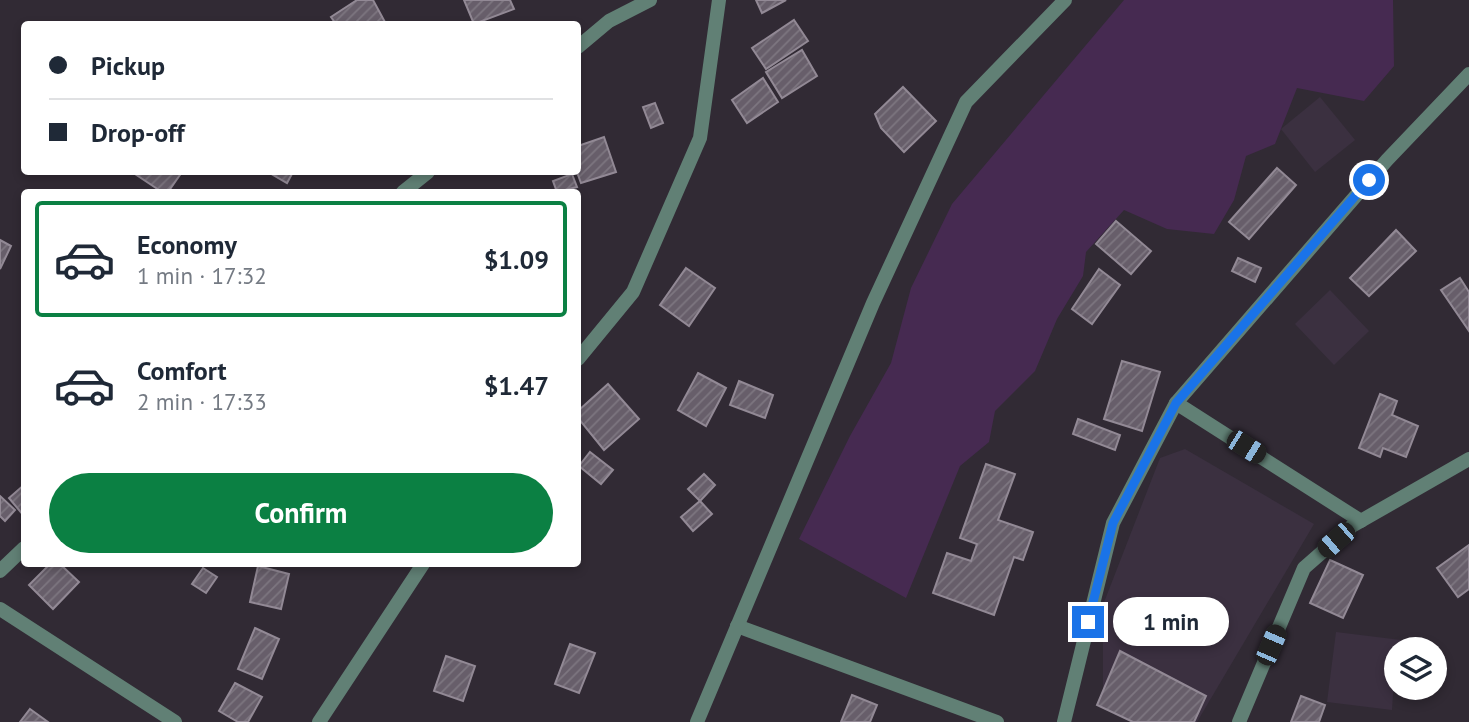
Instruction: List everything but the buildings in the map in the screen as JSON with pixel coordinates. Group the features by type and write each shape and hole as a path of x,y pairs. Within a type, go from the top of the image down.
{"street":[{"path":"581,44 609,21 650,0"},
{"path":"581,355 633,292 700,138 719,0"},
{"path":"697,722 873,303 966,102 1065,0"},
{"path":"1064,722 1113,523 1176,403 1387,160 1469,74"},
{"path":"407,189 424,175"},
{"path":"1176,403 1361,521"},
{"path":"1239,722 1304,568 1361,521 1469,458"},
{"path":"0,571 21,551"},
{"path":"318,722 421,567"},
{"path":"0,609 175,722"},
{"path":"737,626 997,722"}],"shaded area":[{"path":"1124,0 1393,0 1394,66 1364,101 1297,88 1275,144 1246,156 1234,200 1214,234 1167,229 1124,210 1086,252 1083,276 1057,319 1035,371 995,411 989,442 960,466 906,598 799,539 850,436 891,363 911,288 952,204"},
{"path":"1320,97 1355,140 1315,172 1281,129"},
{"path":"1330,290 1369,331 1334,365 1295,324"},
{"path":"1185,449 1314,524 1197,722 1133,722 1097,705 1103,691 1103,605 1160,458"},
{"path":"1336,632 1384,638 1384,700 1393,700 1392,710 1327,702"}],"route":[{"path":"1088,622 1113,523 1176,403 1369,180"}]}
